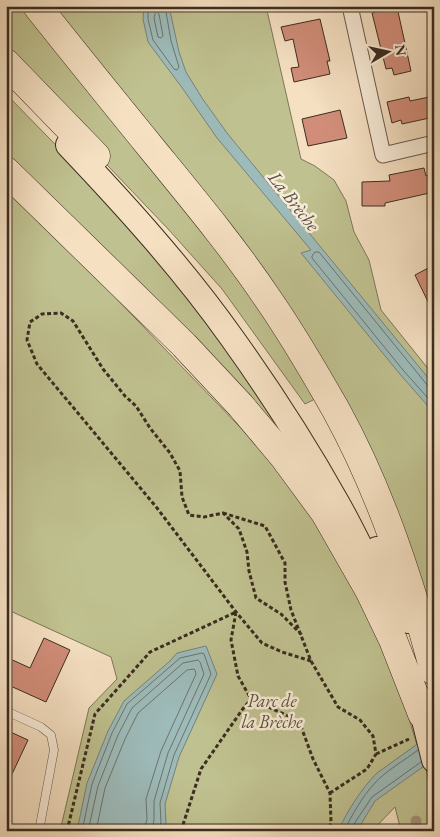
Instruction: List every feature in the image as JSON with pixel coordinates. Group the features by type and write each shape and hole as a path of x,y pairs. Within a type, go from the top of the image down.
{"highway":[{"path":"36,6 216,227 269,300 304,355 336,411 384,514 413,594 434,671"},
{"path":"6,63 96,156"},
{"path":"6,81 68,145"},
{"path":"6,171 184,345 241,406 283,456 325,513 370,590 393,640 424,719"}],"main road":[{"path":"68,145 127,208 196,290 254,370 300,440 339,506 380,585 405,648 434,760"},
{"path":"96,156 188,257 219,295 306,418 354,504 405,610 416,640 424,719"}],"street":[{"path":"350,6 383,154 434,143"}],"lane":[{"path":"6,710 41,726 51,735 54,750 40,831"}],"path":[{"path":"311,661 282,652 262,643 236,612 157,508 37,364 27,340 30,322 42,314 61,313 73,321 103,369 125,396 136,406 150,428 170,453 180,471 182,497 189,515 204,517 223,513 265,526 285,563 285,582 291,610 311,661 338,707 360,720 373,736 376,754"},
{"path":"223,513 239,530 247,552 249,571 256,598 282,614 302,635"},
{"path":"236,612 231,640 238,676 251,699 300,721 314,759 330,793 331,824 328,831"},
{"path":"67,831 94,714 150,652 236,612"},
{"path":"181,831 201,769 251,699"},
{"path":"330,793 367,769 376,754 424,719"}],"green space":[{"path":"6,6 30,6 192,207 321,396 305,404 222,289 169,230 6,59"},
{"path":"50,6 266,6 301,159 315,166 334,180 346,201 354,232 369,260 381,310 434,376 434,648 359,445"},
{"path":"6,94 89,179 177,278 279,415 288,449 6,160"},
{"name":"Parc de la Brèche","path":"11,189 262,450 320,524 389,653 417,745 413,748 410,775 425,765 434,803 434,831 401,831 395,807 372,831 60,831 89,708 117,679 111,657 6,609 6,196"}],"water":[{"path":"144,6 169,6 179,52 186,72 202,98 227,133 434,385 434,413 301,253 311,250 217,138 148,42 143,19"},
{"path":"206,646 217,674 179,757 165,804 166,823 162,831 77,831 87,783 108,731 124,701 177,653"},
{"path":"434,732 434,759 375,801 357,831 338,831 355,800 377,773"}],"building":[{"path":"397,7 411,71 394,75 392,68 386,69 372,13"},
{"path":"320,19 330,61 327,61 330,74 294,82 291,68 299,67 293,39 285,41 281,27"},
{"path":"434,96 434,117 402,124 401,120 392,123 387,102 409,97 410,101"},
{"path":"340,110 347,138 308,146 302,119"},
{"path":"424,168 426,176 434,174 434,192 385,203 385,206 362,206 362,182 390,181 389,175"},
{"path":"434,265 434,314 415,275"},
{"path":"44,638 70,650 46,702 6,684 6,657 30,668"},
{"path":"6,730 28,740 6,787"}],"water label":[{"name":"La Brèche","path":"294,201"}]}
